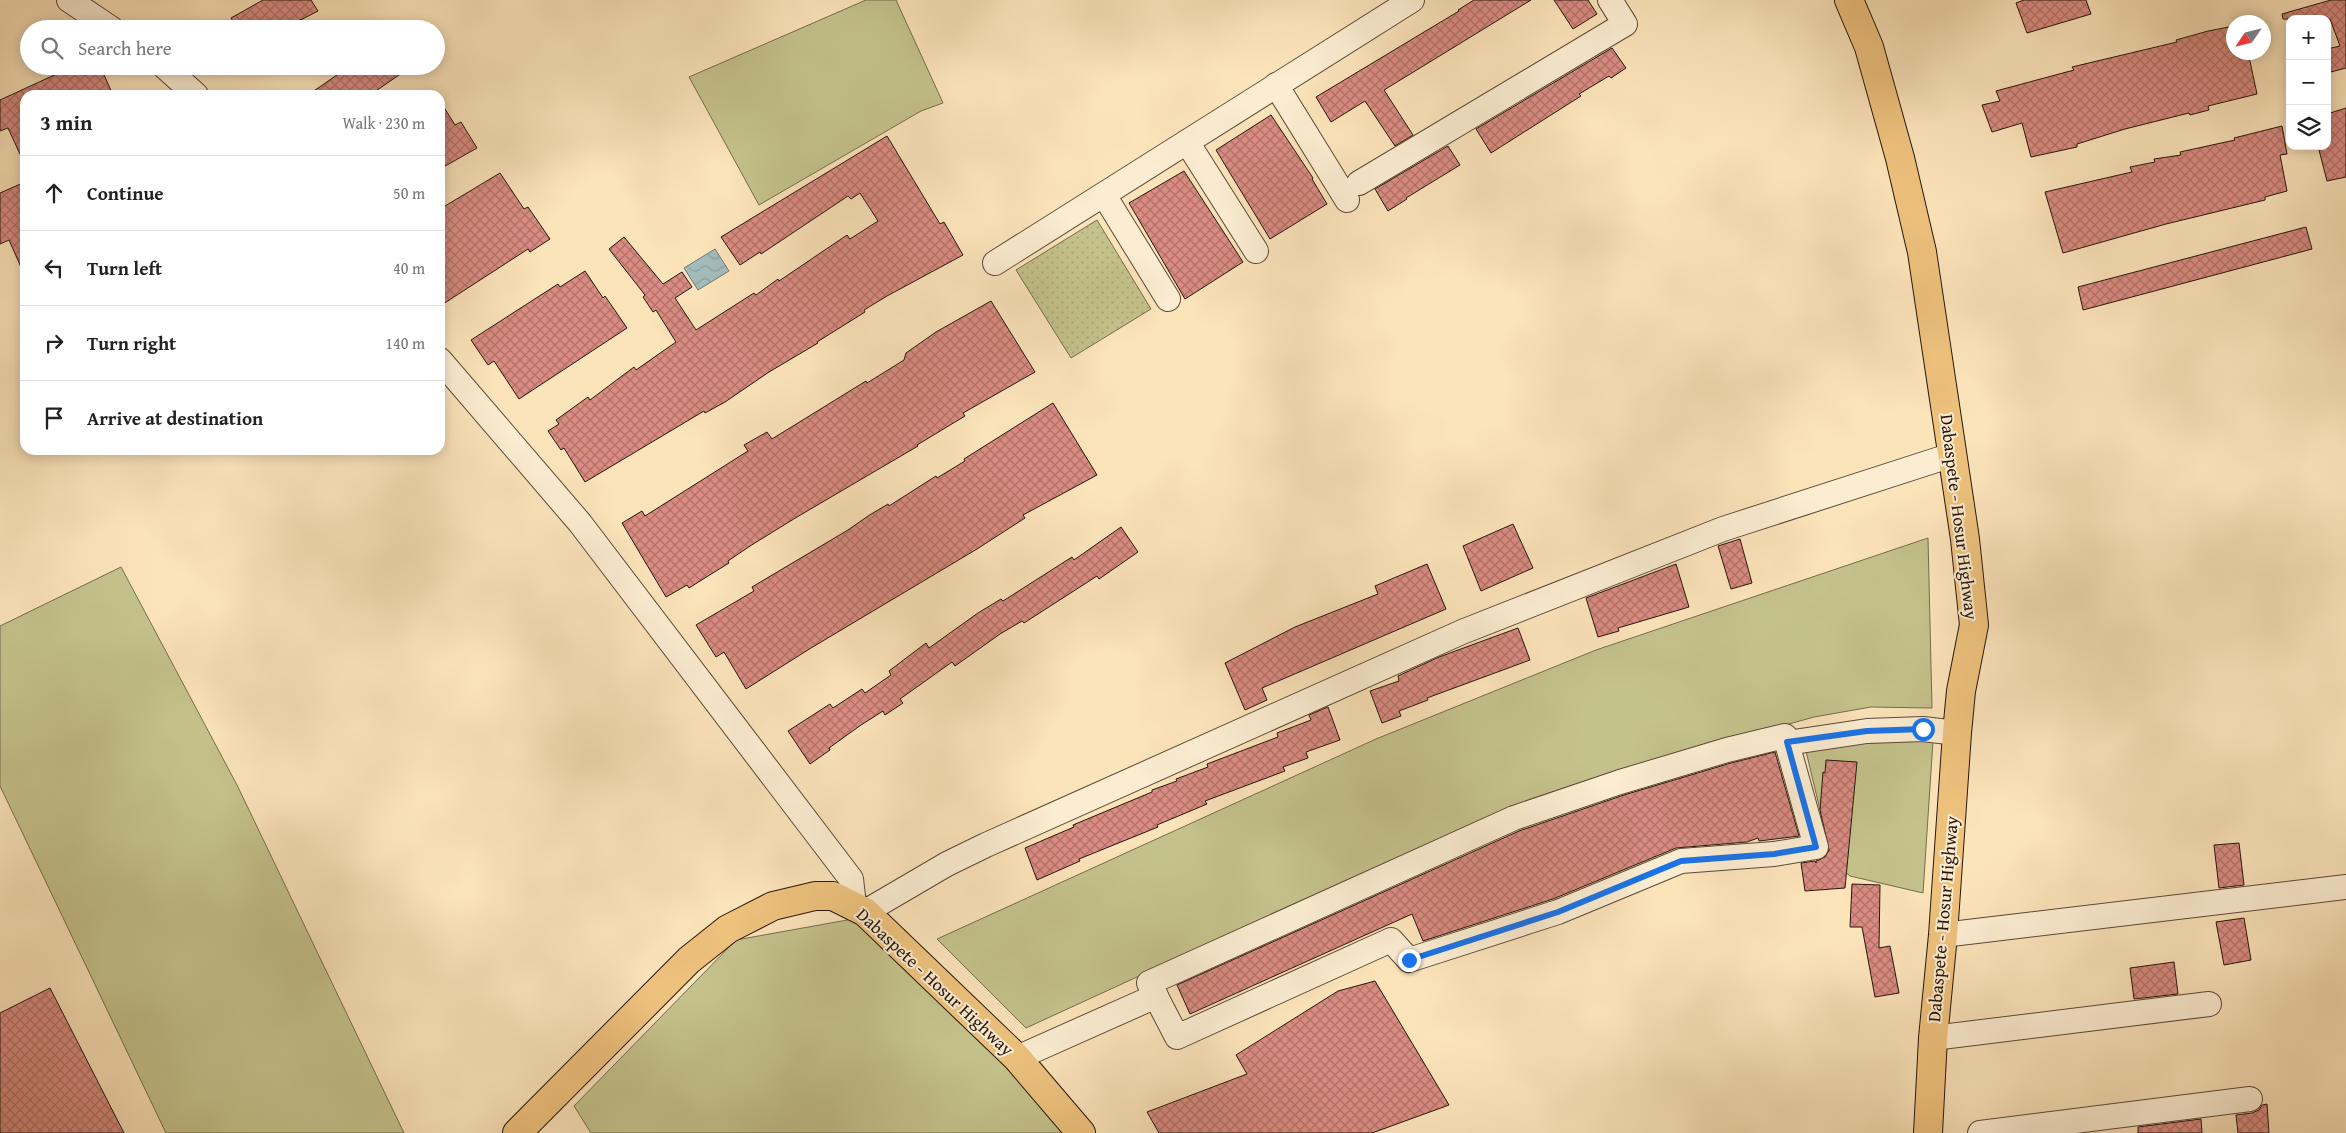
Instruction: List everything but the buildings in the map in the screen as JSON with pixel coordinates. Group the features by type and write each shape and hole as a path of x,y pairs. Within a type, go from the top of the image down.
{"highway":[{"name":"Dabaspete - Hosur Highway","path":"1849,0 1869,47 1900,158 1922,252 1965,539 1974,625 1961,691 1957,733 1943,936 1932,1038 1928,1133"},
{"name":"Dabaspete - Hosur Highway","path":"517,1133 689,960 728,929 773,906 815,896 833,896 860,909 1016,1058 1081,1133"}],"street":[{"path":"69,0 99,20"},
{"path":"995,263 1412,0"},
{"path":"1276,85 1353,191 1625,24 1610,0"},
{"path":"174,75 190,90"},
{"path":"1187,142 1256,251"},
{"path":"1104,195 1168,299"},
{"path":"445,366 580,523 851,879 860,909 971,853 1462,632 1723,529 1952,456"},
{"path":"1787,742 1867,731 1923,729 1957,733"},
{"path":"1785,736 1816,847 1774,854 1681,861 1558,912 1409,960 1391,940 1177,1037 1156,996 1149,983 1514,818 1620,782 1728,750 1785,736"},
{"path":"1943,936 2346,887"},
{"path":"1016,1058 1156,996"},
{"path":"1932,1038 2210,1004"},
{"path":"1980,1133 2250,1099"}],"shaded area":[{"path":"866,0 896,0 943,103 921,111 759,205 689,77"},
{"path":"1097,220 1151,309 1071,358 1016,270"},
{"path":"1928,538 1932,708 1871,707 1814,717 1732,740 1322,892 1026,1028 937,939 1376,739 1596,650"},
{"path":"121,567 237,785 404,1133 166,1133 0,786 0,626"},
{"path":"1864,737 1933,741 1923,893 1850,876 1836,864 1830,835 1826,835 1806,751"},
{"path":"853,919 1025,1085 1063,1133 591,1133 574,1106 736,940"}],"water":[{"path":"715,249 729,271 698,290 684,268"}],"route":[{"path":"1409,960 1558,912 1681,861 1774,854 1816,847 1787,742 1867,731 1923,729"}]}
